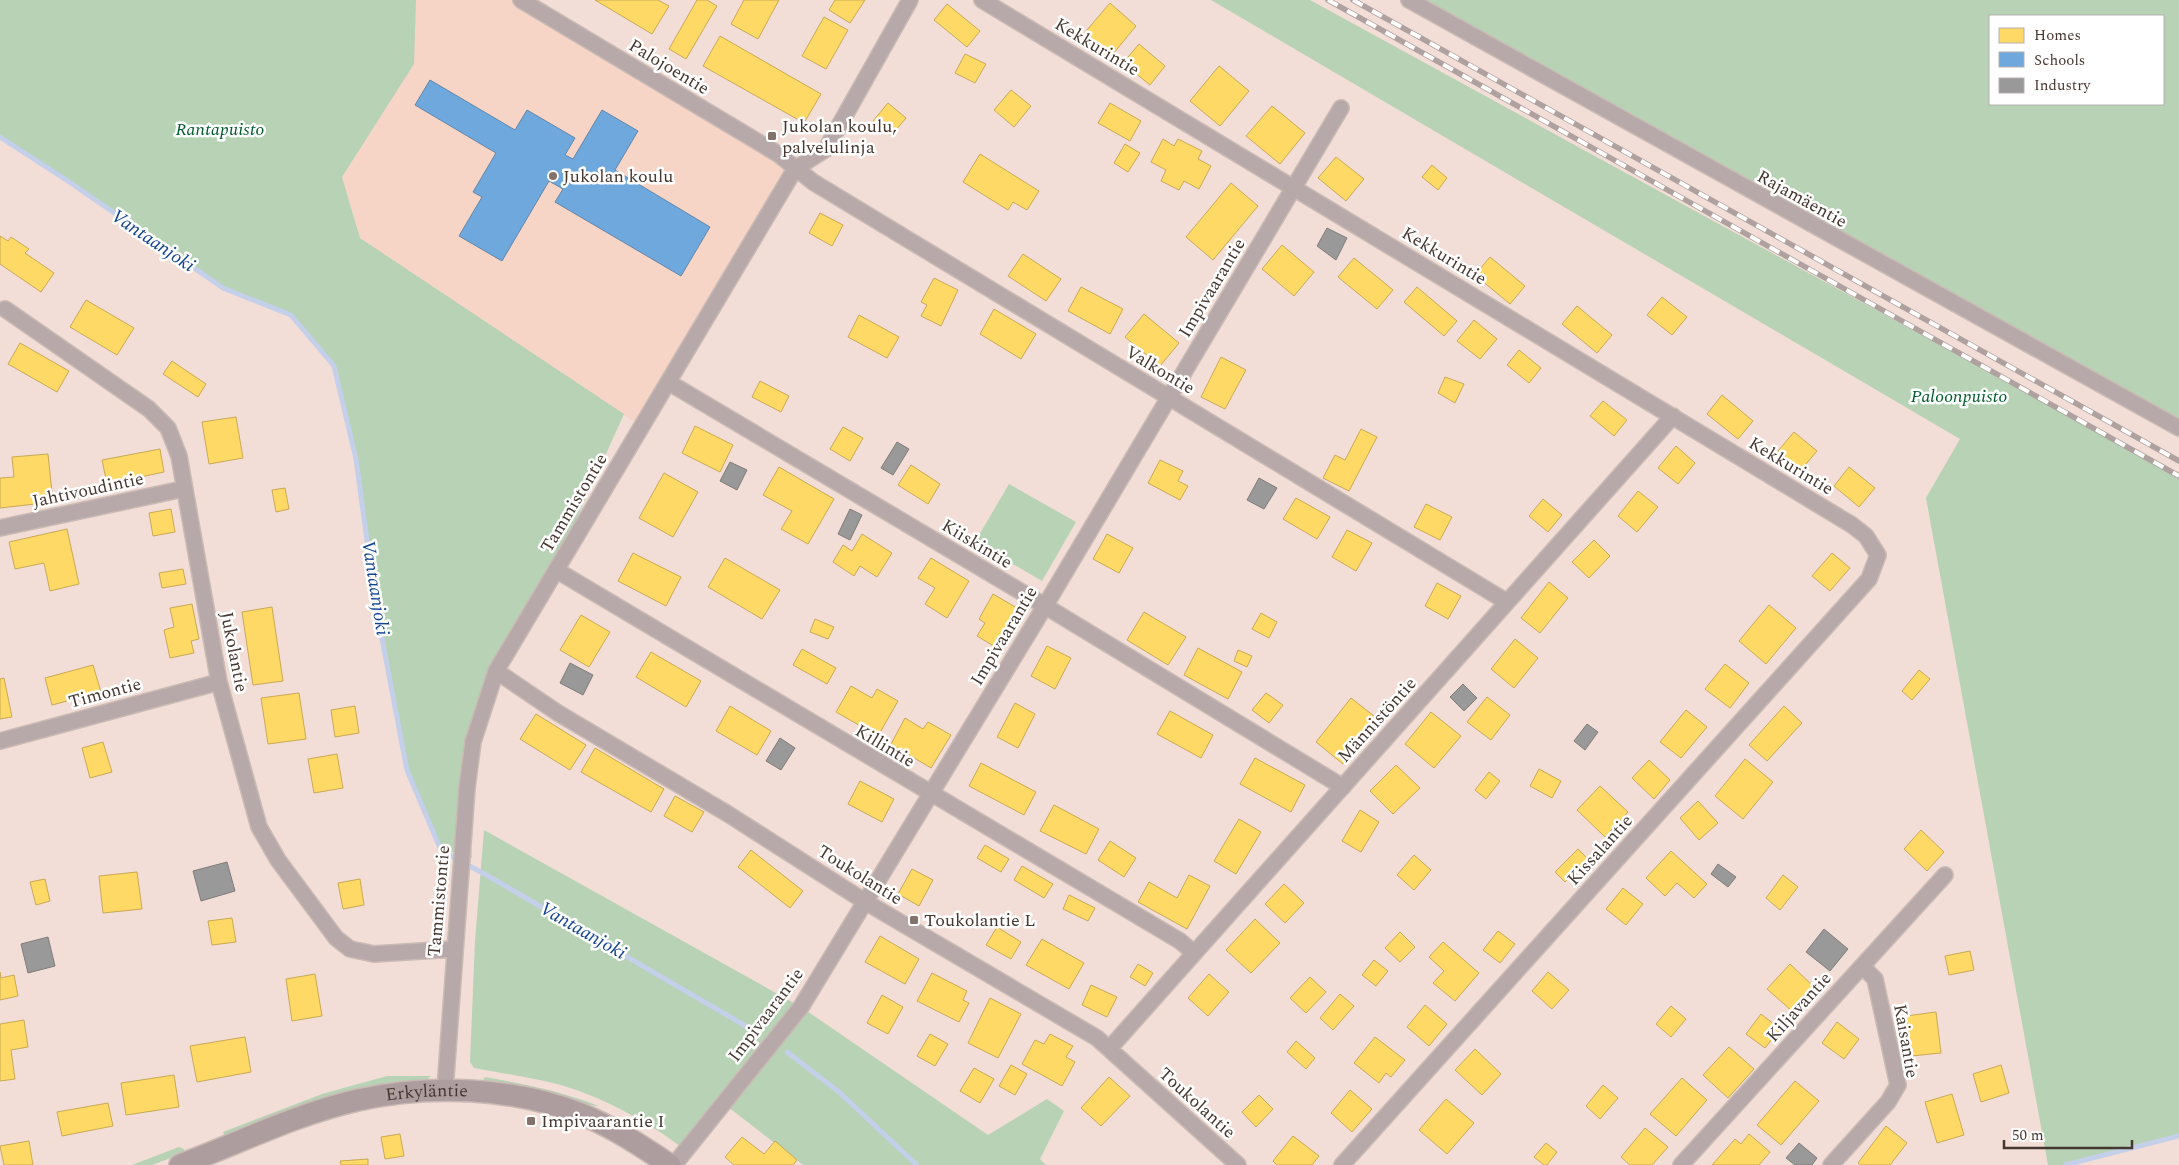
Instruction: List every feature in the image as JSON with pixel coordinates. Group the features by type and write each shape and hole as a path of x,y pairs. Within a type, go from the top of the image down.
{"street":[{"name":"Palojoentie","path":"521,0 778,154 795,169"},
{"name":"Tammistontie","path":"445,1090 460,874 473,742 496,671 795,169 826,149 910,0"},
{"name":"Kekkurintie","path":"982,0 1852,525 1866,536 1878,555"},
{"name":"Rajamäentie","path":"1408,0 2179,428"},
{"name":"Impivaarantie","path":"674,1165 801,1007 1045,606 1341,108"},
{"name":"Valkontie","path":"795,169 1507,602"},
{"name":"Jukolantie","path":"5,309 148,409 168,428 179,456 183,489 219,682 259,827 278,860 336,938 350,949 374,954 454,949"},
{"name":"Kiiskintie","path":"668,382 1045,606 1343,787"},
{"name":"Männistöntie","path":"1109,1049 1673,416"},
{"name":"Jahtivoudintie","path":"0,528 183,489"},
{"name":"Kissalantie","path":"1342,1165 1868,579 1878,555"},
{"name":"Killintie","path":"556,570 1180,942 1194,953"},
{"name":"Toukolantie","path":"496,671 558,713 728,814 864,901 1097,1038 1238,1165"},
{"name":"Timontie","path":"0,741 219,682"},
{"name":"Kiljavantie","path":"1682,1165 1945,875"},
{"name":"Kaisantie","path":"1831,1165 1888,1102 1898,1085 1876,979 1862,966"},
{"name":"Erkyläntie","path":"184,1164 301,1117 356,1100 398,1092 445,1090 512,1096 581,1114 624,1135 670,1165"}],"shaded area":[{"path":"416,0 521,0 795,169 642,427 360,238 342,177 413,64"}],"green space":[{"name":"Rantapuisto","path":"0,0 416,0 414,64 342,177 360,238 624,414 562,551 486,677 467,788 472,858 440,848 407,770 376,607 356,459 334,366 291,315 223,288 68,181 0,137"},
{"name":"Paloonpuisto","path":"1211,0 1310,0 2179,476 2179,1136 2065,1165 2048,1165 1926,498 1960,439"},
{"path":"1409,0 2179,0 2179,427"},
{"path":"1009,484 1076,522 1042,581 975,542"},
{"path":"484,830 801,1007 988,1135 1047,1099 1064,1111 1040,1159 1046,1165 803,1165 723,1103 685,1150 639,1119 588,1094 553,1083 474,1068 470,1062 475,941"},
{"path":"387,1076 431,1076 423,1083 225,1137 223,1132 322,1094"},
{"path":"485,1077 557,1092 599,1106 569,1103 481,1084"},
{"path":"179,1147 184,1149 184,1153 152,1165 132,1165"}],"building: Homes":[{"path":"595,0 658,0 669,6 652,34"},
{"path":"697,0 707,0 717,6 686,59 669,49"},
{"path":"744,0 779,0 758,39 731,24"},
{"path":"835,0 865,0 850,23 829,10"},
{"path":"1110,3 1136,26 1108,60 1081,37"},
{"path":"947,4 980,31 967,47 934,20"},
{"path":"824,17 848,30 826,69 802,56"},
{"path":"720,36 821,94 804,123 703,66"},
{"path":"1139,44 1165,66 1150,85 1123,63"},
{"path":"965,54 986,64 975,83 955,73"},
{"path":"1219,66 1249,91 1220,126 1190,101"},
{"path":"1011,90 1031,106 1014,127 994,110"},
{"path":"888,103 906,118 891,136 873,121"},
{"path":"1110,103 1141,121 1130,141 1098,123"},
{"path":"1272,106 1305,133 1280,164 1246,136"},
{"path":"1163,139 1174,146 1178,139 1202,151 1198,159 1211,166 1199,189 1184,181 1179,190 1161,181 1166,170 1151,162"},
{"path":"1125,144 1140,153 1128,172 1114,163"},
{"path":"980,154 1039,191 1027,210 1013,202 1008,210 963,182"},
{"path":"1336,157 1364,179 1346,201 1318,178"},
{"path":"1432,165 1447,178 1438,190 1422,177"},
{"path":"1231,183 1258,206 1213,260 1186,237"},
{"path":"820,213 843,225 832,246 809,233"},
{"path":"0,236 8,241 11,237 29,249 25,253 54,273 41,292 0,264"},
{"path":"1282,245 1314,272 1294,296 1262,269"},
{"path":"1023,254 1061,279 1046,301 1008,276"},
{"path":"1490,257 1525,286 1510,304 1475,275"},
{"path":"1354,258 1393,290 1377,309 1338,277"},
{"path":"934,278 958,290 941,326 921,316 927,305 921,302"},
{"path":"1081,287 1123,309 1110,334 1068,311"},
{"path":"1417,287 1457,321 1444,336 1404,302"},
{"path":"1662,297 1687,317 1672,335 1647,315"},
{"path":"86,300 134,328 117,355 70,327"},
{"path":"1577,306 1612,335 1597,353 1562,324"},
{"path":"994,309 1036,334 1021,359 980,334"},
{"path":"1144,314 1179,343 1160,366 1125,337"},
{"path":"859,315 899,337 887,358 848,337"},
{"path":"1474,320 1497,339 1480,359 1457,341"},
{"path":"20,343 69,371 57,392 8,364"},
{"path":"1519,350 1541,368 1529,383 1507,365"},
{"path":"1221,357 1246,370 1225,409 1201,397"},
{"path":"172,361 206,384 198,397 163,374"},
{"path":"1445,377 1464,384 1455,403 1438,393"},
{"path":"760,381 789,396 781,412 752,397"},
{"path":"1722,395 1753,421 1738,439 1707,414"},
{"path":"1603,401 1627,420 1614,436 1590,416"},
{"path":"236,417 243,458 209,464 202,422"},
{"path":"695,426 733,445 720,472 682,453"},
{"path":"843,427 863,438 850,461 830,449"},
{"path":"1361,429 1377,437 1349,491 1323,478 1335,455 1345,460"},
{"path":"1794,432 1817,451 1801,470 1778,451"},
{"path":"1676,446 1695,463 1678,484 1658,468"},
{"path":"160,449 164,472 107,484 102,460"},
{"path":"48,454 53,502 0,508 0,478 14,477 12,457"},
{"path":"1160,460 1183,471 1178,481 1188,486 1180,500 1148,483"},
{"path":"911,465 940,484 928,504 898,485"},
{"path":"779,467 834,499 808,544 781,529 792,511 763,495"},
{"path":"1849,467 1875,488 1859,507 1834,486"},
{"path":"664,473 698,492 673,537 639,518"},
{"path":"285,488 289,509 276,512 272,490"},
{"path":"1638,491 1658,507 1637,532 1618,516"},
{"path":"1296,498 1330,517 1317,539 1283,519"},
{"path":"1543,499 1562,515 1548,532 1529,516"},
{"path":"1426,504 1452,517 1440,540 1414,527"},
{"path":"171,509 175,532 153,536 149,513"},
{"path":"67,529 79,584 50,591 44,563 15,569 9,542"},
{"path":"1347,530 1372,543 1356,571 1332,557"},
{"path":"862,534 892,553 877,577 860,566 854,576 833,562 843,545 852,551"},
{"path":"1107,534 1133,548 1119,573 1093,559"},
{"path":"1594,540 1610,556 1589,578 1572,562"},
{"path":"633,553 681,577 666,606 618,581"},
{"path":"1832,553 1850,568 1830,591 1812,576"},
{"path":"725,558 780,590 762,619 708,587"},
{"path":"931,558 969,581 947,618 925,604 935,588 918,578"},
{"path":"183,569 186,584 162,588 159,573"},
{"path":"1549,582 1568,598 1540,633 1521,618"},
{"path":"1437,583 1461,596 1448,619 1425,606"},
{"path":"993,594 1017,608 1013,614 1020,619 1002,651 977,636 985,623 979,619"},
{"path":"192,604 199,639 191,641 194,653 170,658 164,630 174,627 170,608"},
{"path":"1769,605 1796,628 1766,664 1739,641"},
{"path":"272,607 283,681 253,685 242,612"},
{"path":"1144,612 1186,637 1168,665 1127,640"},
{"path":"1261,613 1277,622 1269,638 1252,629"},
{"path":"581,615 610,632 589,667 560,650"},
{"path":"815,619 834,627 828,639 810,632"},
{"path":"1515,639 1538,658 1514,688 1491,669"},
{"path":"1047,646 1071,658 1055,689 1031,676"},
{"path":"1198,648 1242,672 1228,699 1184,675"},
{"path":"802,649 836,668 827,684 793,665"},
{"path":"1238,650 1252,656 1247,667 1234,661"},
{"path":"651,652 701,681 686,707 636,677"},
{"path":"1725,664 1749,683 1730,708 1705,689"},
{"path":"93,665 101,692 52,705 45,678"},
{"path":"1919,670 1930,679 1912,700 1902,691"},
{"path":"4,678 12,717 0,719 0,679"},
{"path":"851,686 872,698 877,689 898,701 878,736 836,712"},
{"path":"299,693 306,739 268,744 261,698"},
{"path":"1266,693 1283,705 1269,723 1252,710"},
{"path":"1487,697 1510,715 1491,740 1467,722"},
{"path":"1351,698 1379,720 1343,764 1316,742"},
{"path":"1015,703 1035,714 1018,748 997,737"},
{"path":"355,706 359,733 335,737 331,710"},
{"path":"730,706 771,731 757,755 716,731"},
{"path":"1784,706 1802,723 1767,761 1749,745"},
{"path":"1686,710 1707,727 1681,758 1660,742"},
{"path":"1170,711 1213,735 1201,758 1157,734"},
{"path":"1431,712 1461,736 1434,768 1405,744"},
{"path":"536,714 586,745 570,770 520,739"},
{"path":"905,718 923,729 928,722 951,735 931,768 891,744"},
{"path":"103,742 112,772 90,778 82,748"},
{"path":"595,748 664,789 651,812 581,772"},
{"path":"337,754 343,788 314,793 308,759"},
{"path":"1255,758 1305,785 1291,812 1240,784"},
{"path":"1745,759 1773,782 1743,819 1715,796"},
{"path":"1649,760 1670,780 1654,799 1632,778"},
{"path":"981,763 1036,792 1024,815 969,786"},
{"path":"1396,765 1420,788 1393,814 1370,791"},
{"path":"1539,769 1561,781 1552,798 1530,786"},
{"path":"1489,772 1500,781 1486,799 1475,790"},
{"path":"860,781 894,799 882,822 848,804"},
{"path":"1600,786 1628,812 1605,837 1577,810"},
{"path":"675,796 704,812 692,832 664,816"},
{"path":"1698,801 1718,823 1699,840 1680,818"},
{"path":"1054,805 1099,829 1086,854 1040,831"},
{"path":"1360,810 1379,822 1361,852 1342,841"},
{"path":"1239,819 1261,832 1236,874 1214,861"},
{"path":"1921,830 1944,852 1927,871 1904,849"},
{"path":"1110,841 1136,858 1124,877 1098,860"},
{"path":"985,845 1009,859 1001,872 977,858"},
{"path":"1578,849 1588,859 1565,882 1555,872"},
{"path":"751,850 803,891 790,908 738,867"},
{"path":"1671,851 1707,884 1694,898 1677,883 1665,896 1646,878"},
{"path":"1414,855 1431,870 1414,890 1397,875"},
{"path":"1022,866 1053,884 1044,898 1014,880"},
{"path":"912,869 933,880 919,906 898,894"},
{"path":"137,872 142,909 103,913 99,876"},
{"path":"1189,875 1210,886 1187,929 1138,902 1149,882 1177,898"},
{"path":"1783,875 1798,887 1780,910 1766,898"},
{"path":"45,879 50,901 36,905 30,882"},
{"path":"360,879 364,905 343,909 338,883"},
{"path":"1284,884 1304,903 1285,923 1265,904"},
{"path":"1623,888 1643,904 1626,925 1606,909"},
{"path":"1069,895 1095,908 1088,921 1063,909"},
{"path":"232,918 236,942 212,945 208,921"},
{"path":"1255,919 1280,943 1251,973 1226,950"},
{"path":"997,927 1021,942 1011,959 986,945"},
{"path":"1498,931 1515,944 1500,963 1483,950"},
{"path":"1400,932 1415,947 1400,962 1385,948"},
{"path":"880,936 919,959 905,984 865,962"},
{"path":"1042,939 1084,963 1069,989 1026,965"},
{"path":"1443,942 1479,973 1455,1001 1433,983 1444,971 1429,957"},
{"path":"1970,951 1974,970 1949,975 1945,956"},
{"path":"1374,960 1388,971 1376,986 1362,975"},
{"path":"1138,964 1153,973 1145,986 1130,977"},
{"path":"1790,964 1814,987 1792,1011 1767,989"},
{"path":"0,972 1,978 14,975 18,996 0,1000"},
{"path":"1548,972 1569,990 1552,1009 1532,991"},
{"path":"932,973 967,991 963,1000 969,1003 959,1022 917,1001"},
{"path":"315,974 322,1016 292,1021 286,979"},
{"path":"1209,974 1229,992 1208,1016 1188,998"},
{"path":"1310,977 1326,992 1306,1013 1290,998"},
{"path":"1091,985 1117,997 1107,1017 1082,1005"},
{"path":"1340,994 1354,1006 1333,1030 1320,1018"},
{"path":"882,995 903,1007 888,1034 867,1023"},
{"path":"990,998 1021,1014 998,1058 968,1043"},
{"path":"1425,1005 1447,1024 1429,1046 1407,1027"},
{"path":"1671,1006 1686,1019 1671,1037 1656,1024"},
{"path":"1936,1012 1941,1053 1911,1056 1906,1016"},
{"path":"1761,1014 1780,1029 1765,1048 1746,1034"},
{"path":"24,1020 28,1047 11,1050 15,1079 0,1081 0,1024"},
{"path":"1837,1022 1859,1039 1844,1059 1822,1043"},
{"path":"930,1034 948,1044 935,1066 917,1056"},
{"path":"1050,1034 1073,1046 1066,1057 1075,1062 1062,1086 1022,1064 1035,1040 1044,1044"},
{"path":"245,1037 251,1072 197,1082 190,1046"},
{"path":"1375,1037 1405,1060 1391,1077 1386,1073 1379,1083 1354,1063"},
{"path":"1296,1041 1315,1058 1306,1069 1287,1052"},
{"path":"1729,1047 1754,1069 1728,1098 1703,1075"},
{"path":"1475,1049 1501,1074 1482,1095 1455,1070"},
{"path":"1011,1065 1027,1074 1015,1095 999,1086"},
{"path":"2001,1065 2009,1093 1981,1102 1973,1074"},
{"path":"974,1068 994,1079 980,1103 960,1091"},
{"path":"174,1075 179,1107 126,1115 121,1083"},
{"path":"1109,1077 1130,1096 1101,1126 1081,1108"},
{"path":"1682,1078 1707,1100 1676,1136 1650,1114"},
{"path":"1795,1081 1819,1101 1781,1145 1757,1125"},
{"path":"1603,1085 1618,1098 1600,1119 1586,1106"},
{"path":"1350,1090 1372,1109 1352,1132 1331,1113"},
{"path":"1952,1094 1964,1135 1937,1143 1925,1102"},
{"path":"1259,1095 1273,1109 1256,1127 1242,1112"},
{"path":"1446,1099 1474,1123 1447,1154 1419,1130"},
{"path":"108,1103 113,1126 62,1136 57,1112"},
{"path":"1886,1126 1907,1143 1890,1165 1861,1165 1858,1163"},
{"path":"1645,1128 1668,1147 1652,1165 1630,1165 1621,1157"},
{"path":"400,1134 404,1156 385,1159 381,1137"},
{"path":"1749,1134 1770,1152 1759,1165 1712,1165 1735,1139 1741,1144"},
{"path":"1293,1136 1319,1156 1312,1165 1277,1165 1273,1161"},
{"path":"742,1137 764,1154 775,1141 797,1160 793,1165 734,1165 725,1157"},
{"path":"29,1141 33,1165 4,1165 0,1146"},
{"path":"1546,1143 1557,1152 1547,1165 1544,1165 1534,1157"},
{"path":"368,1159 368,1165 341,1165 340,1161"}],"building: Schools":[{"name":"Jukolan koulu","path":"430,80 515,130 527,110 575,138 565,155 573,159 602,110 638,131 615,170 710,227 681,276 555,202 563,189 549,181 502,261 459,236 482,197 473,192 496,153 415,105"}],"building: Industry":[{"path":"1327,228 1347,238 1336,260 1317,246"},
{"path":"897,442 909,449 893,475 881,468"},
{"path":"730,462 747,470 737,490 720,481"},
{"path":"1259,478 1277,488 1264,509 1247,500"},
{"path":"850,509 862,515 850,540 838,534"},
{"path":"570,663 593,675 583,695 560,683"},
{"path":"1463,684 1477,698 1464,711 1450,697"},
{"path":"1587,724 1598,732 1585,750 1574,741"},
{"path":"780,738 795,748 781,770 766,761"},
{"path":"227,862 235,891 201,901 193,871"},
{"path":"1718,864 1736,877 1728,887 1711,874"},
{"path":"1824,929 1848,949 1830,971 1806,952"},
{"path":"48,937 55,966 28,973 21,944"},
{"path":"1799,1143 1817,1158 1812,1165 1795,1165 1786,1158"}],"waterway":[{"name":"Vantaanjoki","path":"0,137 68,181 223,288 291,315 334,366 356,459 376,607 407,770 440,848 756,1032"},
{"name":"Vantaanjoki","path":"787,1052 839,1092 917,1165"},
{"path":"2065,1165 2179,1136"}],"railway":[{"path":"1328,0 2179,476"},
{"path":"1353,0 2179,461"}],"place":[{"name":"Jukolan koulu, palvelulinja","path":"772,136"},
{"name":"Jukolan koulu","path":"553,176"},
{"name":"Toukolantie L","path":"914,920"},
{"name":"Impivaarantie I","path":"531,1121"}]}
